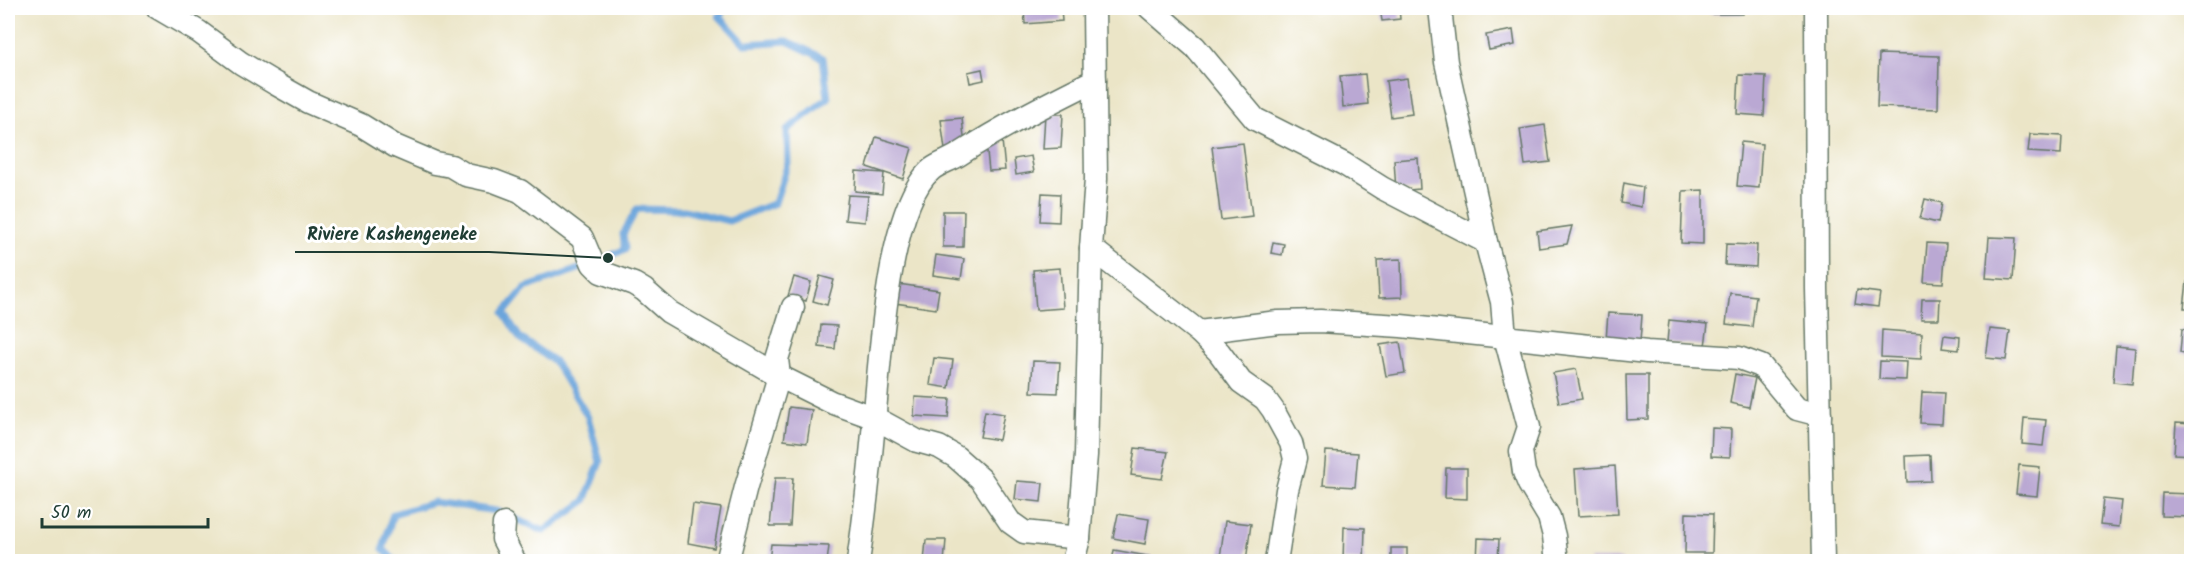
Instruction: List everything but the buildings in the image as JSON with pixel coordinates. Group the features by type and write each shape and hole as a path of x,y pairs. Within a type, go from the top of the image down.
{"street":[{"path":"158,8 199,32 276,84 309,102 361,124 395,146 435,163 451,166 466,175 494,181 520,191 582,238 593,264 601,272 634,284 669,312 779,376 831,402 875,418 917,441 939,447 956,457 981,479 1011,522 1024,532 1078,537"},
{"path":"1073,561 1078,537 1086,455 1091,248 1096,179 1094,8"},
{"path":"1150,8 1195,47 1255,119 1344,164 1382,188 1486,242"},
{"path":"1440,8 1446,62 1486,242 1502,302 1505,338 1529,427 1521,451 1524,472 1548,517 1554,536 1557,561"},
{"path":"1816,8 1817,290 1823,561"},
{"path":"858,561 875,418 882,325 901,224 916,187 932,169 1000,129 1095,80"},
{"path":"1091,248 1199,332 1219,352 1242,382 1264,399 1273,410 1291,443 1295,459 1287,490 1276,561"},
{"path":"727,561 779,376 777,358 794,308"},
{"path":"1199,332 1278,322 1320,321 1401,326 1647,352 1739,358 1761,366 1797,409 1820,415"},
{"path":"504,524 503,539 515,561"}],"waterway":[{"path":"396,562 383,549 393,514 434,502 496,511 544,531 585,501 600,462 588,417 554,361 520,338 504,313 525,288 593,264 625,249 623,234 637,209 684,210 729,221 775,203 788,163 787,130 828,98 823,58 787,41 745,44 719,16 726,8"}],"place":[{"name":"Riviere Kashengeneke","path":"608,258"}]}
